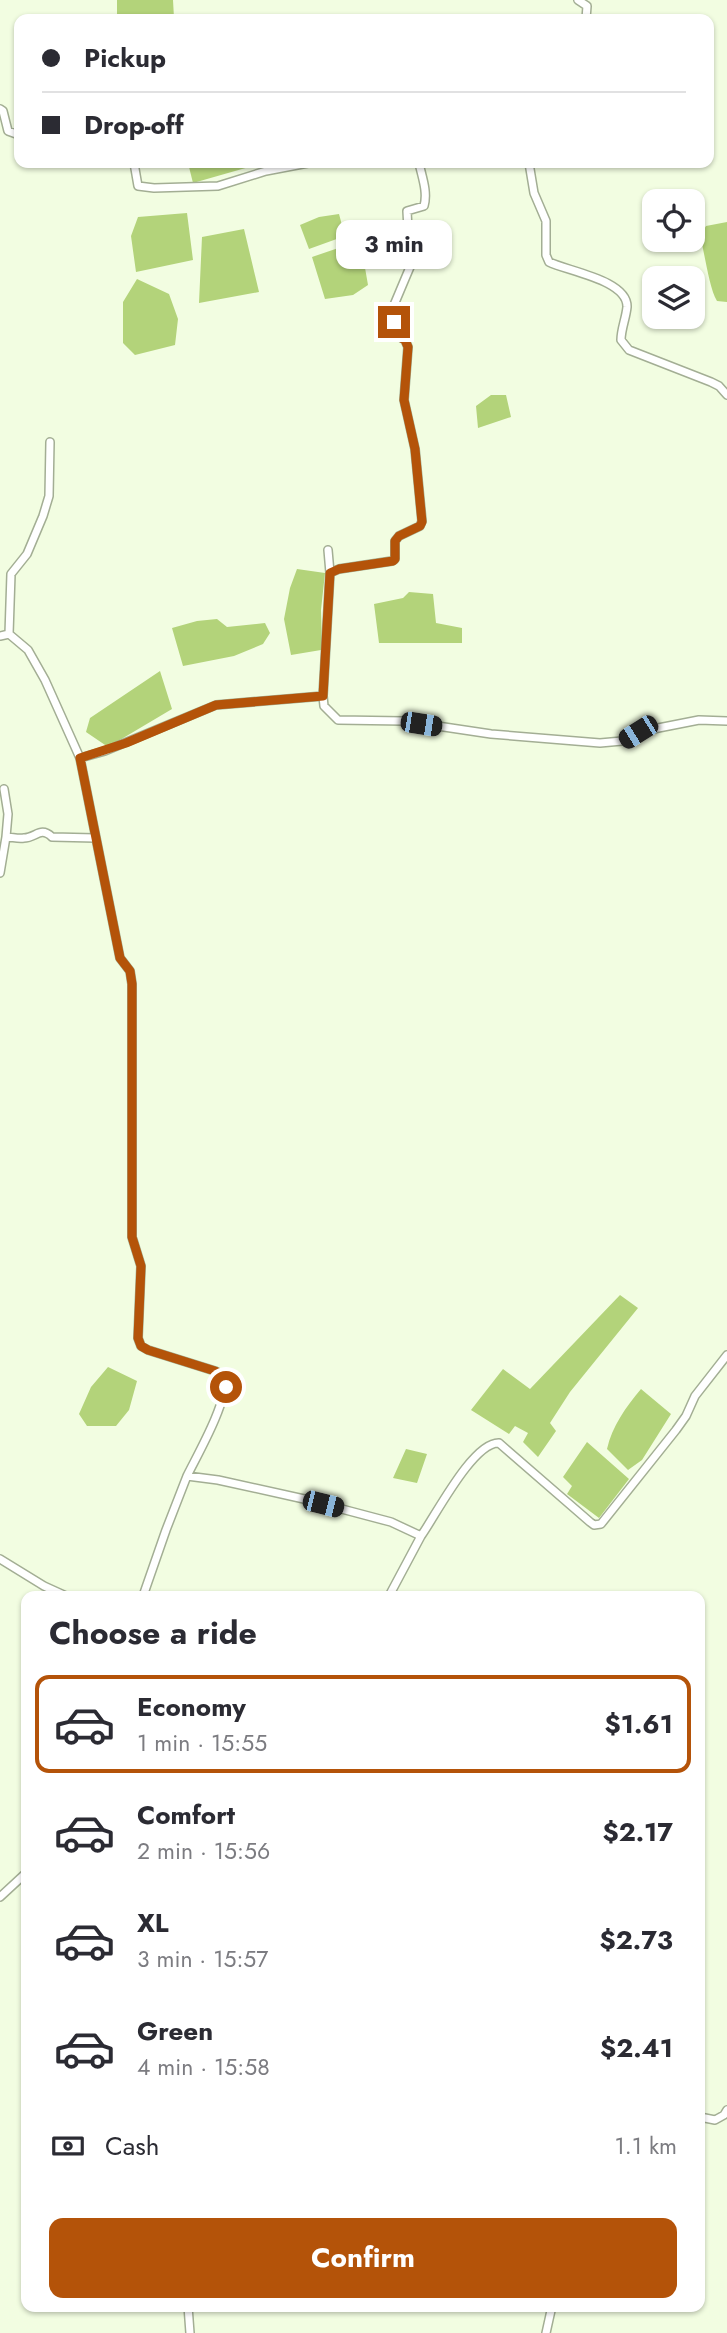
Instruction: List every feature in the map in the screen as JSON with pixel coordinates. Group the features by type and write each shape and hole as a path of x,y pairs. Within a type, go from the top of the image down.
{"street":[{"path":"578,0 587,6 586,14"},
{"path":"0,110 3,111 8,131 14,133"},
{"path":"135,168 138,186 154,188 218,186 282,168"},
{"path":"330,573 339,569 393,561 395,541 399,536 420,526 422,522 415,449 404,400 408,347 405,340 398,336 394,322 394,305 410,267 407,211 426,204 420,168"},
{"path":"530,168 534,193 546,221 546,255 549,262 601,279 623,296 627,305 621,340 628,350 719,386 727,395"},
{"path":"9,634 11,574 27,554 46,506 50,442"},
{"path":"328,550 330,573 323,696 324,706 338,720 404,721 559,741 600,743 622,741 638,732 699,720 727,721"},
{"path":"0,636 9,634"},
{"path":"9,634 28,650 34,660 80,758 120,958 130,971 132,1237 141,1266 138,1338 141,1346 148,1350 226,1377 226,1387 187,1476 145,1591"},
{"path":"80,758 105,751 216,705 323,696"},
{"path":"0,873 8,814 5,789"},
{"path":"6,837 28,838 40,831 52,836 95,838"},
{"path":"392,1591 452,1486 482,1448 491,1443 499,1443 594,1525 601,1524 676,1430 686,1416 695,1395 727,1355"},
{"path":"187,1476 218,1480 330,1505 391,1522 421,1536"},
{"path":"0,1559 55,1591"},
{"path":"0,1897 21,1878"},
{"path":"705,2118 715,2120 727,2110"},
{"path":"188,2312 190,2333"},
{"path":"546,2333 551,2312"}],"shaded area":[{"path":"117,0 173,0 174,14 117,14"},
{"path":"189,168 246,168 193,183"},
{"path":"187,213 193,260 136,272 131,236 138,217"},
{"path":"339,214 345,236 309,249 300,225 319,217"},
{"path":"727,222 727,302 717,301 709,279 703,252 706,226"},
{"path":"244,229 259,292 199,303 202,237"},
{"path":"356,242 364,262 368,285 353,295 325,299 312,257"},
{"path":"137,279 169,294 178,319 175,345 135,355 123,343 123,302"},
{"path":"491,395 506,395 511,417 478,428 476,406"},
{"path":"297,569 325,573 321,610 322,646 321,650 291,655 284,619"},
{"path":"409,592 433,594 436,623 462,628 462,643 379,643 374,604 403,598"},
{"path":"217,619 227,627 265,623 270,633 263,644 234,656 183,666 172,628"},
{"path":"160,671 172,709 108,747 86,732 90,718"},
{"path":"620,1295 638,1308 570,1392 550,1423 556,1431 538,1457 523,1442 528,1433 515,1426 509,1434 471,1410 503,1369 530,1389"},
{"path":"108,1367 137,1381 129,1410 116,1426 87,1426 79,1414 91,1387"},
{"path":"641,1389 671,1414 642,1460 628,1470 607,1449 620,1417"},
{"path":"587,1442 629,1479 599,1518 567,1494 572,1486 563,1477"},
{"path":"406,1449 427,1454 417,1483 393,1478"}],"route":[{"path":"226,1387 226,1377 148,1350 141,1346 138,1338 141,1266 132,1237 132,984 130,971 120,958 80,758 126,743 216,705 323,696 330,573 339,569 393,561 395,541 399,536 420,526 422,522 415,449 404,400 408,347 405,340 398,336 394,322"}]}
